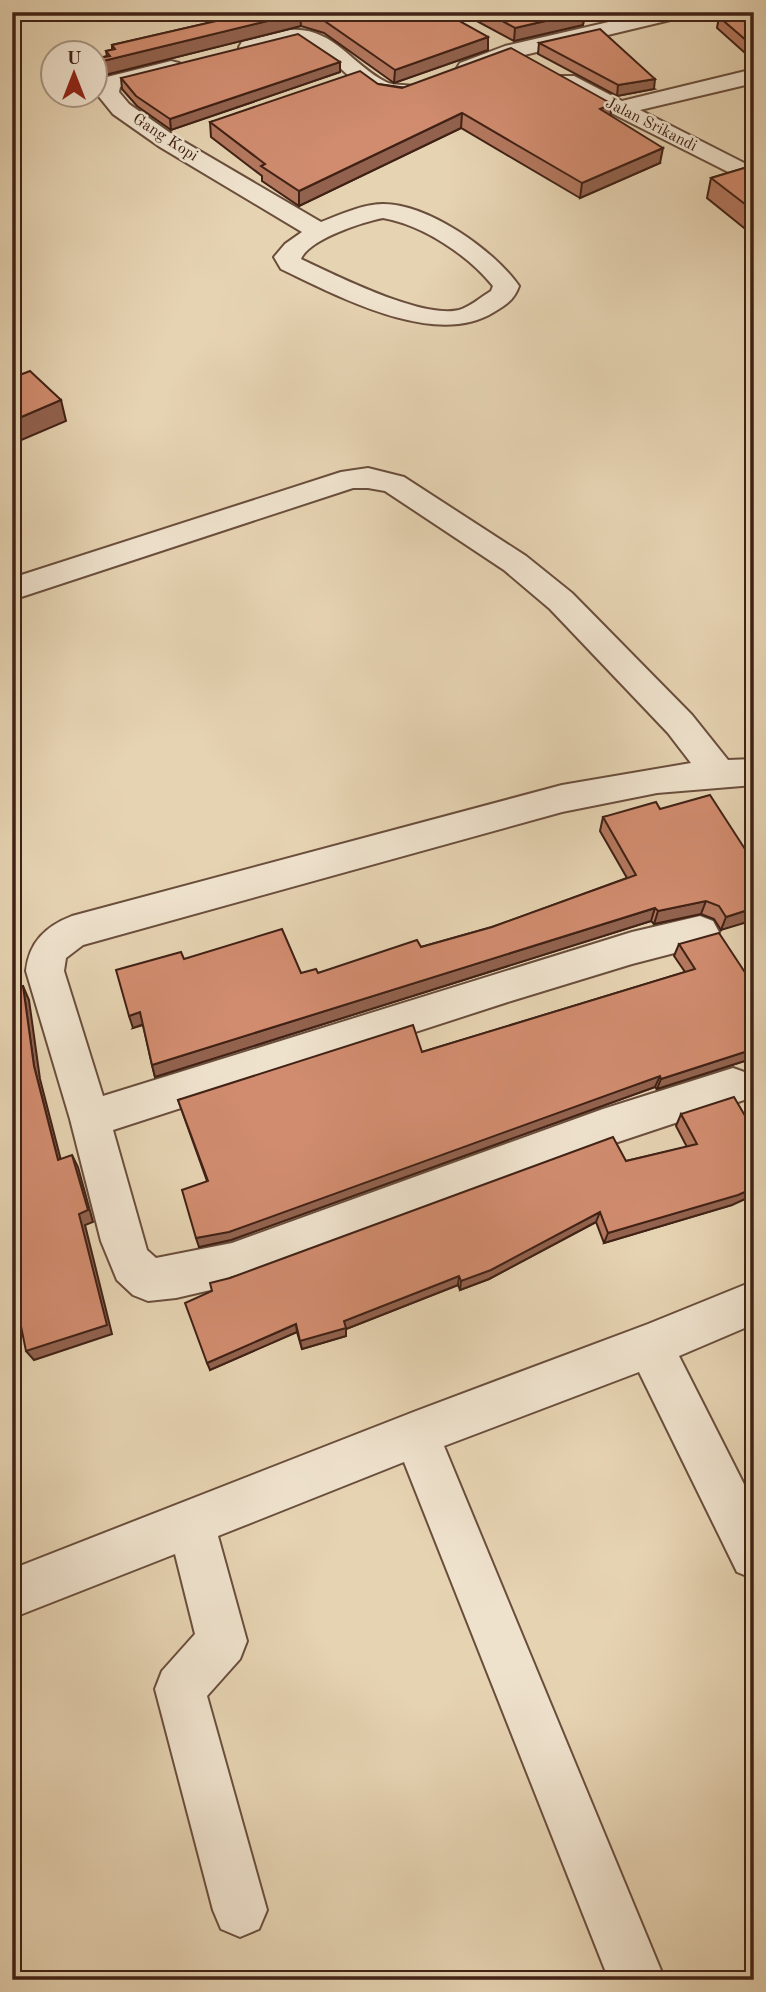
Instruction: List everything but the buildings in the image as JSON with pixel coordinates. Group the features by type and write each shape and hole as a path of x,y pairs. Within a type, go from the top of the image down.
{"street":[{"path":"450,76 513,51 680,12"},
{"path":"232,52 300,36 314,40 388,92 401,93 424,86"},
{"name":"Jalan Srikandi","path":"490,40 617,109 754,178"},
{"name":"Gang Kopi","path":"196,61 111,83 107,93 121,109 168,142 321,233"},
{"path":"338,83 362,75"},
{"path":"617,109 754,76"},
{"path":"168,142 192,134"},
{"path":"395,212 454,242 498,272 506,286 503,295 461,318 434,318 414,313 345,289 290,264 287,257 290,251 321,233 369,213 395,212"},
{"path":"12,589 150,547 351,479 368,478 394,484 515,563 561,601 680,724 736,772"},
{"path":"733,1086 603,1128 232,1264 176,1277 148,1280 132,1265 122,1241 90,1119 45,971 46,957 52,944 72,932 590,792 664,777 736,772"},
{"path":"90,1119 511,985 632,948 700,932"},
{"path":"12,1594 416,1434 650,1346 754,1302"},
{"path":"650,1346 754,1555"},
{"path":"416,1434 637,1980"},
{"path":"191,1523 222,1641 180,1689 240,1910"}]}
